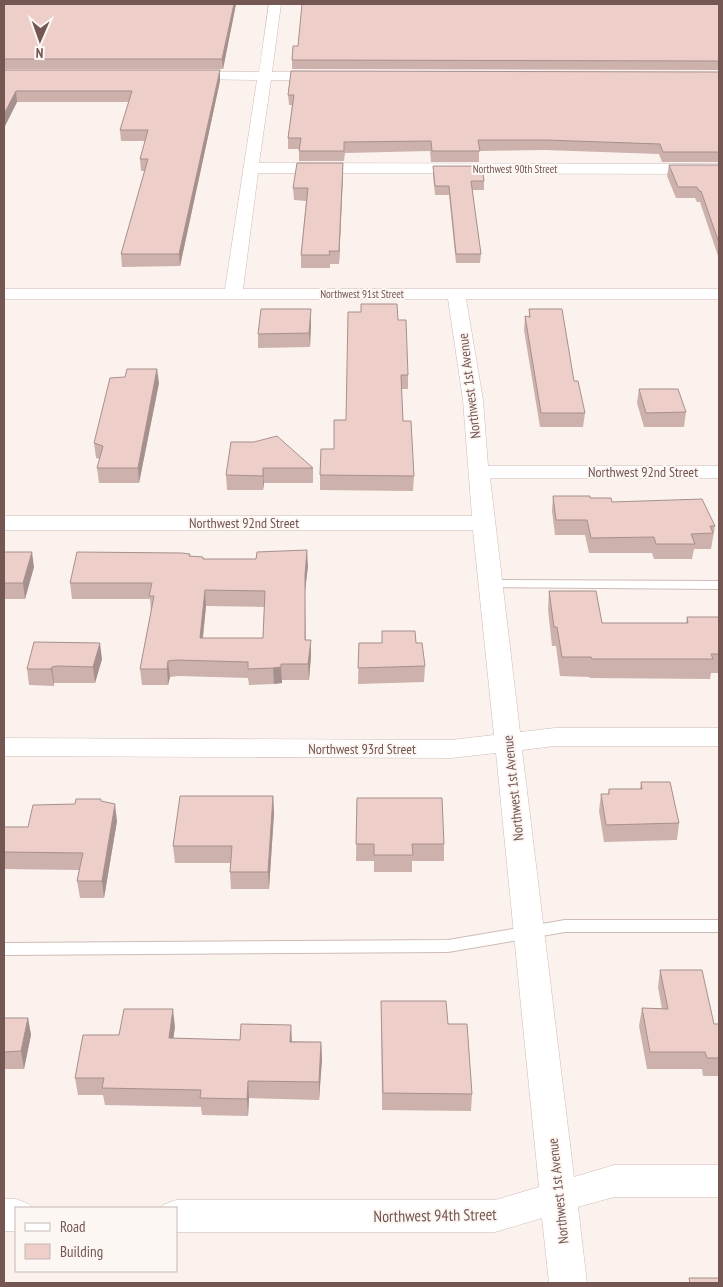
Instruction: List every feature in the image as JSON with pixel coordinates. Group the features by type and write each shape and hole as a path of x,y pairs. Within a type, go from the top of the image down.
{"street":[{"path":"233,294 275,4"},
{"path":"174,75 333,76"},
{"name":"Northwest 90th Street","path":"250,168 719,169"},
{"name":"Northwest 91st Street","path":"4,294 719,294"},
{"name":"Northwest 1st Avenue","path":"456,294 473,400 483,523 568,1283"},
{"name":"Northwest 92nd Street","path":"478,472 719,472"},
{"name":"Northwest 92nd Street","path":"4,523 483,523"},
{"name":"Northwest 93rd Street","path":"4,747 451,749 555,737 719,737"},
{"name":"Northwest 94th Street","path":"178,1216 495,1216 614,1181 719,1180"}],"lane":[{"path":"490,584 719,585"},
{"path":"4,949 448,946 565,926 719,926"}],"building":[{"path":"5,4 234,4 222,59 4,59"},
{"path":"302,4 719,4 719,61 292,60 293,46 298,46"},
{"path":"4,70 220,70 179,254 121,254 148,159 140,159 148,130 120,130 132,91 16,91 4,114"},
{"path":"291,71 719,72 719,152 663,152 660,144 545,140 478,140 480,151 432,151 431,141 344,142 344,151 299,151 301,138 288,138 294,95 288,95"},
{"path":"297,163 343,163 339,251 329,251 330,255 301,255 308,188 293,188"},
{"path":"669,165 719,165 719,243 701,191 697,187 678,187"},
{"path":"433,166 482,166 484,181 471,181 481,254 456,254 449,186 435,186"},
{"path":"361,304 397,304 398,320 406,320 408,375 401,375 403,421 411,421 414,476 320,475 321,449 334,449 334,420 346,420 348,312 361,312"},
{"path":"261,309 311,309 309,333 258,334"},
{"path":"529,309 562,309 574,381 578,381 585,413 541,413 525,316 530,317"},
{"path":"127,369 157,369 138,468 97,468 103,446 94,443 110,378 125,377"},
{"path":"639,389 678,389 686,412 646,413"},
{"path":"277,436 313,468 263,468 263,476 226,475 231,442 254,442"},
{"path":"553,496 611,498 612,502 702,499 715,526 710,526 713,533 691,534 695,544 656,544 654,537 591,538 587,520 556,520"},
{"path":"307,550 305,640 311,640 308,664 281,664 281,667 248,669 248,662 176,660 168,661 167,669 140,669 154,596 149,596 152,583 70,583 77,552 182,553 190,554 189,556 203,557 203,559 256,559 257,552","holes":["205,590 265,591 263,638 200,638"]},
{"path":"4,552 32,552 23,583 4,583"},
{"path":"549,591 596,591 602,623 688,623 687,617 719,617 719,654 711,654 713,659 592,659 591,657 562,657 557,627 554,627"},
{"path":"382,631 415,631 416,643 422,643 425,666 358,668 359,643 382,643"},
{"path":"34,642 100,643 93,667 57,666 51,669 27,669"},
{"path":"641,782 670,782 679,823 606,825 601,794 609,794 609,789 642,789"},
{"path":"180,796 273,796 268,872 230,872 232,846 173,846"},
{"path":"357,798 442,798 444,844 412,844 413,855 374,855 374,844 356,844"},
{"path":"76,799 101,799 101,801 115,804 102,881 77,881 83,853 4,852 4,827 28,827 33,805 75,804"},
{"path":"660,970 702,970 714,1024 719,1024 719,1058 707,1058 705,1052 650,1052 642,1008 668,1009"},
{"path":"381,1001 446,1001 448,1024 467,1024 472,1094 383,1093"},
{"path":"124,1009 173,1009 169,1038 240,1040 241,1024 291,1025 290,1042 321,1042 319,1082 248,1081 247,1099 200,1098 201,1090 102,1088 104,1078 75,1078 83,1035 119,1035"},
{"path":"4,1018 28,1018 21,1051 4,1052"},
{"path":"689,1278 719,1278 719,1283 690,1283"}]}
